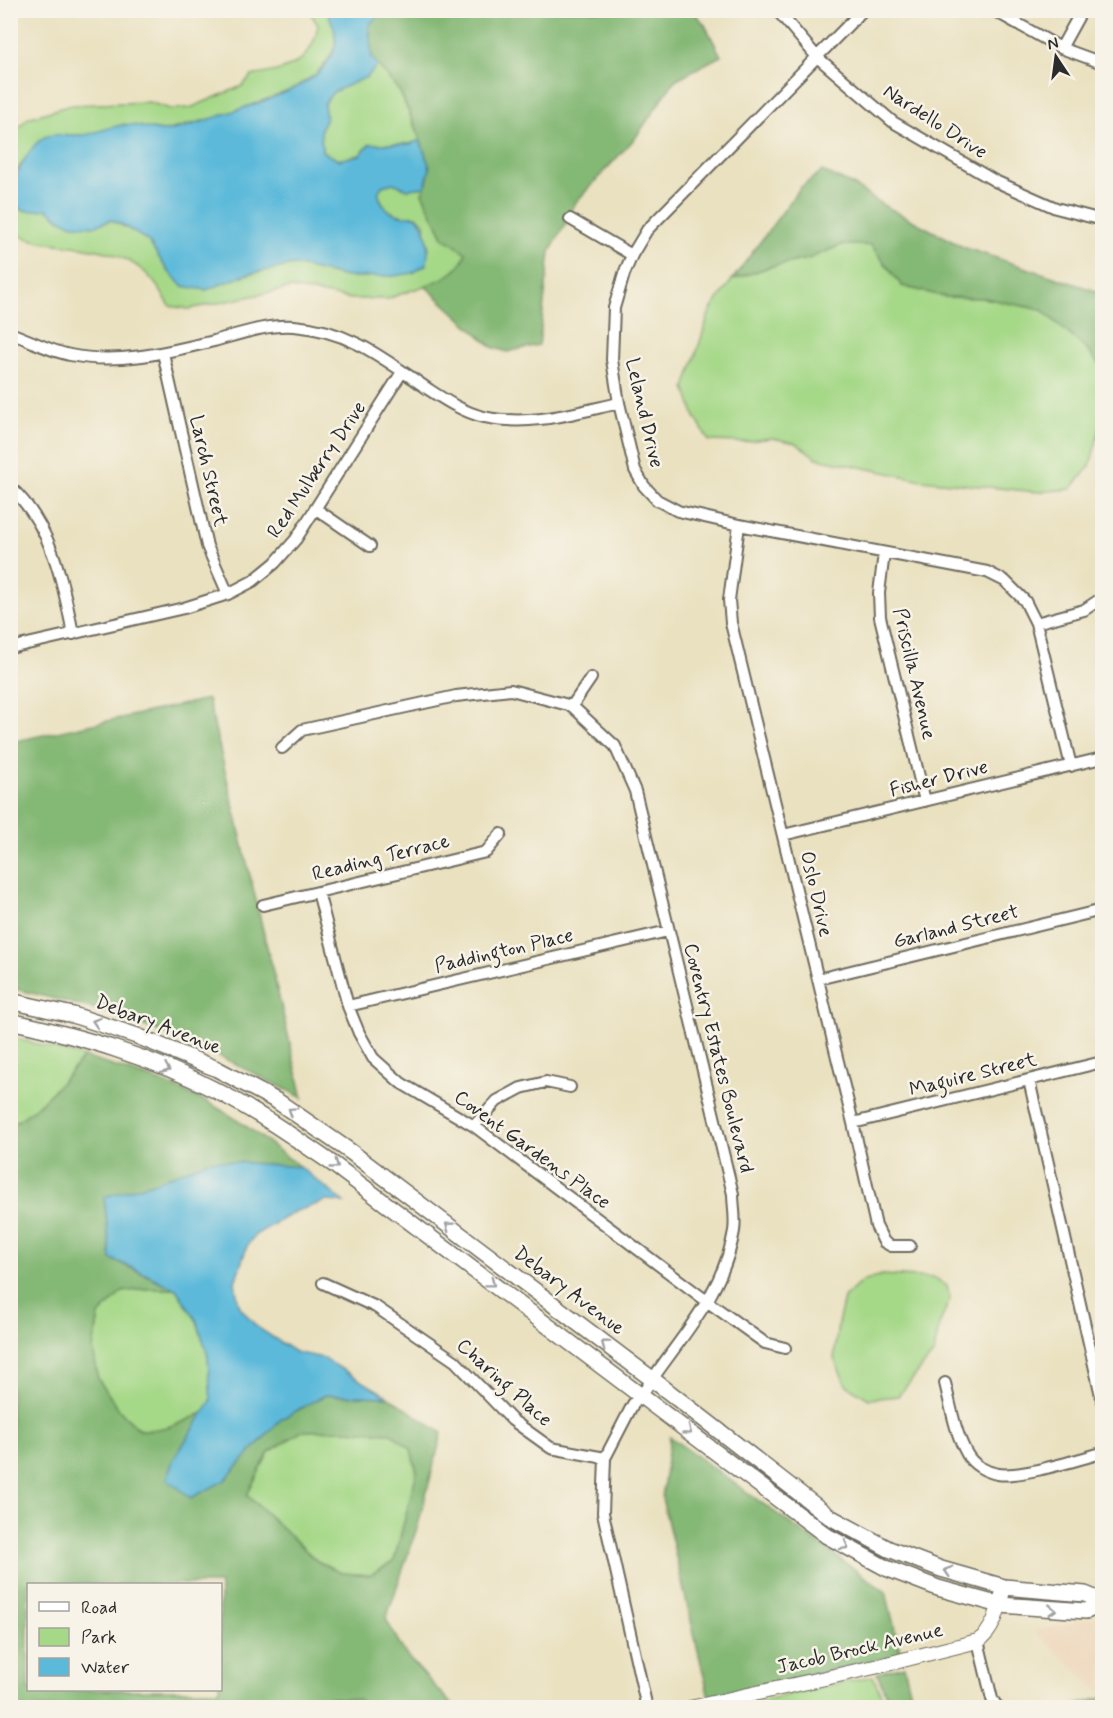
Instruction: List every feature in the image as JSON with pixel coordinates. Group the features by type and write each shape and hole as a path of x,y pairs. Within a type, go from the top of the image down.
{"main road":[{"name":"Debary Avenue","path":"10,1001 73,1015 137,1036 217,1069 278,1101 351,1152 652,1379 830,1517 889,1549 940,1569 1004,1587 1085,1594 1102,1603"},
{"name":"Debary Avenue","path":"10,1021 72,1035 135,1055 216,1090 269,1120 333,1164 827,1536 886,1568 938,1588 1000,1605 1086,1611 1102,1603"}],"street":[{"name":"Nardello Drive","path":"777,10 817,57 893,122 995,181 1056,208 1102,220"},
{"name":"Leland Drive","path":"863,10 647,230 632,255 614,309 612,360 619,403 635,470 644,486 657,500 678,511 739,525 987,572 1005,581 1025,601 1036,624 1071,766"},
{"path":"993,10 1061,48 1102,63"},
{"path":"1061,48 1082,10"},
{"path":"570,219 632,255"},
{"path":"10,333 68,355 96,359 163,353 262,329 292,326 324,330 360,344 463,410 498,420 541,421 619,403"},
{"name":"Larch Street","path":"163,353 207,546 228,594"},
{"name":"Red Mulberry Drive","path":"10,648 184,608 228,594 253,581 275,563 296,539 402,372"},
{"path":"10,487 28,504 40,522 59,571 73,634"},
{"path":"316,509 370,546"},
{"name":"Oslo Drive","path":"739,525 729,600 731,623 876,1226 884,1242 891,1246 910,1246"},
{"name":"Priscilla Avenue","path":"884,553 879,593 880,616 926,801"},
{"path":"1036,624 1084,610 1102,598"},
{"path":"572,706 591,678"},
{"name":"Coventry Estates Boulevard","path":"282,748 302,730 456,696 511,690 572,706 615,746 635,791 733,1194 734,1229 723,1274 708,1302 633,1404 604,1458 603,1513 647,1707"},
{"name":"Fisher Drive","path":"783,836 1102,758"},
{"name":"Reading Terrace","path":"263,905 486,852 501,834"},
{"name":"Covent Gardens Place","path":"318,892 348,1006 373,1058 401,1083 474,1126 765,1343 785,1348"},
{"name":"Garland Street","path":"818,979 1102,910"},
{"name":"Paddington Place","path":"348,1006 668,931"},
{"name":"Maguire Street","path":"853,1123 1102,1062"},
{"path":"1029,1080 1102,1400"},
{"path":"474,1126 497,1101 521,1088 546,1082 570,1087"},
{"name":"Charing Place","path":"323,1283 376,1307 455,1361 512,1420 551,1448 604,1458"},
{"path":"945,1383 957,1432 968,1456 980,1468 998,1474 1013,1474 1102,1453"},
{"path":"998,1707 992,1699 978,1641 985,1637 992,1626 1004,1587"},
{"name":"Jacob Brock Avenue","path":"690,1707 879,1666 978,1641"}],"shaded area":[{"path":"1102,1616 1102,1694 1033,1631"}],"green space":[{"path":"383,10 693,11 705,25 721,56 675,80 636,137 576,202 571,212 567,211 563,221 566,223 550,252 539,345 507,352 492,347 425,286 455,270 466,253 443,237 422,193 430,168 417,130 400,92 372,58 369,25"},
{"path":"309,11 327,11 335,29 335,47 315,75 289,91 221,116 164,131 125,124 85,135 59,135 30,151 11,179 11,135 28,118 71,105 149,102 170,109 190,108 242,86 251,76 286,68 303,57 310,49 318,25"},
{"path":"378,65 400,92 420,140 410,144 370,144 360,155 338,160 322,151 321,129 326,118 323,104 333,92 367,77"},
{"path":"822,171 853,185 883,205 963,247 1102,293 1102,368 1088,351 1042,310 984,298 946,297 902,286 871,245 841,245 808,259 769,267 732,280 800,188"},
{"path":"393,183 408,189 425,187 422,193 443,237 466,253 463,264 444,279 387,299 351,299 291,288 189,309 170,306 145,273 117,255 37,241 11,232 10,200 17,209 47,209 60,220 94,226 111,220 148,241 168,271 206,290 248,274 294,265 347,277 394,276 429,249 424,223 417,216 403,216 392,212 381,200 378,193 382,186"},
{"path":"841,245 871,245 903,286 946,297 984,298 1042,310 1088,351 1102,368 1102,420 1090,466 1071,489 1037,492 922,480 817,458 796,443 772,438 742,442 709,441 695,417 685,388 710,311 732,280 769,267 808,259"},
{"path":"208,699 303,1098 199,1046 107,1012 11,988 11,742"},
{"path":"11,1037 84,1057 41,1103 11,1124"},
{"path":"84,1057 155,1080 197,1097 238,1120 300,1167 264,1165 153,1183 104,1197 111,1259 176,1289 143,1289 122,1292 99,1315 93,1348 98,1379 119,1410 139,1430 172,1426 203,1413 195,1427 224,1481 281,1419 326,1395 389,1397 442,1433 418,1525 386,1619 406,1655 454,1707 366,1707 359,1699 330,1697 314,1708 11,1708 11,1124 32,1111","holes":["345,1430 391,1433 411,1449 417,1472 394,1561 370,1575 342,1573 317,1561 247,1495 269,1452 302,1431"]},
{"path":"882,1275 935,1278 947,1286 950,1299 939,1325 934,1353 898,1396 869,1399 846,1385 834,1359 844,1298 862,1281"},
{"path":"176,1289 197,1321 208,1356 211,1401 203,1413 182,1423 155,1430 139,1430 119,1410 98,1379 93,1348 99,1315 121,1292"},
{"path":"345,1430 391,1433 411,1449 417,1472 394,1561 370,1575 342,1573 317,1561 247,1495 269,1452 302,1431"},
{"path":"670,1437 886,1592 901,1655 709,1697 662,1498"},
{"path":"904,1666 914,1707 891,1707 877,1673"},
{"path":"873,1676 886,1707 733,1707"},
{"path":"330,1697 359,1699 366,1707 314,1708"},
{"path":"1102,1698 1102,1707 1068,1707"}],"water":[{"path":"327,11 383,11 369,25 372,58 378,65 367,77 333,92 324,104 326,118 321,129 322,151 338,160 360,155 370,144 410,144 420,140 430,168 425,187 408,189 393,183 382,186 378,193 387,209 402,216 416,216 426,232 427,264 413,273 394,276 347,277 294,265 248,274 206,290 182,286 168,271 148,241 121,224 111,220 94,226 73,225 61,220 47,209 26,211 20,209 15,203 14,184 23,162 37,143 47,136 84,135 124,125 164,131 180,128 275,97 307,81 330,60 335,46 335,32"},
{"path":"211,1160 300,1167 344,1202 326,1201 294,1212 255,1235 247,1246 235,1282 238,1300 240,1307 257,1327 295,1352 323,1358 389,1397 325,1395 281,1419 224,1481 191,1498 167,1479 173,1460 211,1401 208,1356 197,1321 176,1289 111,1259 104,1197 153,1183"}]}
